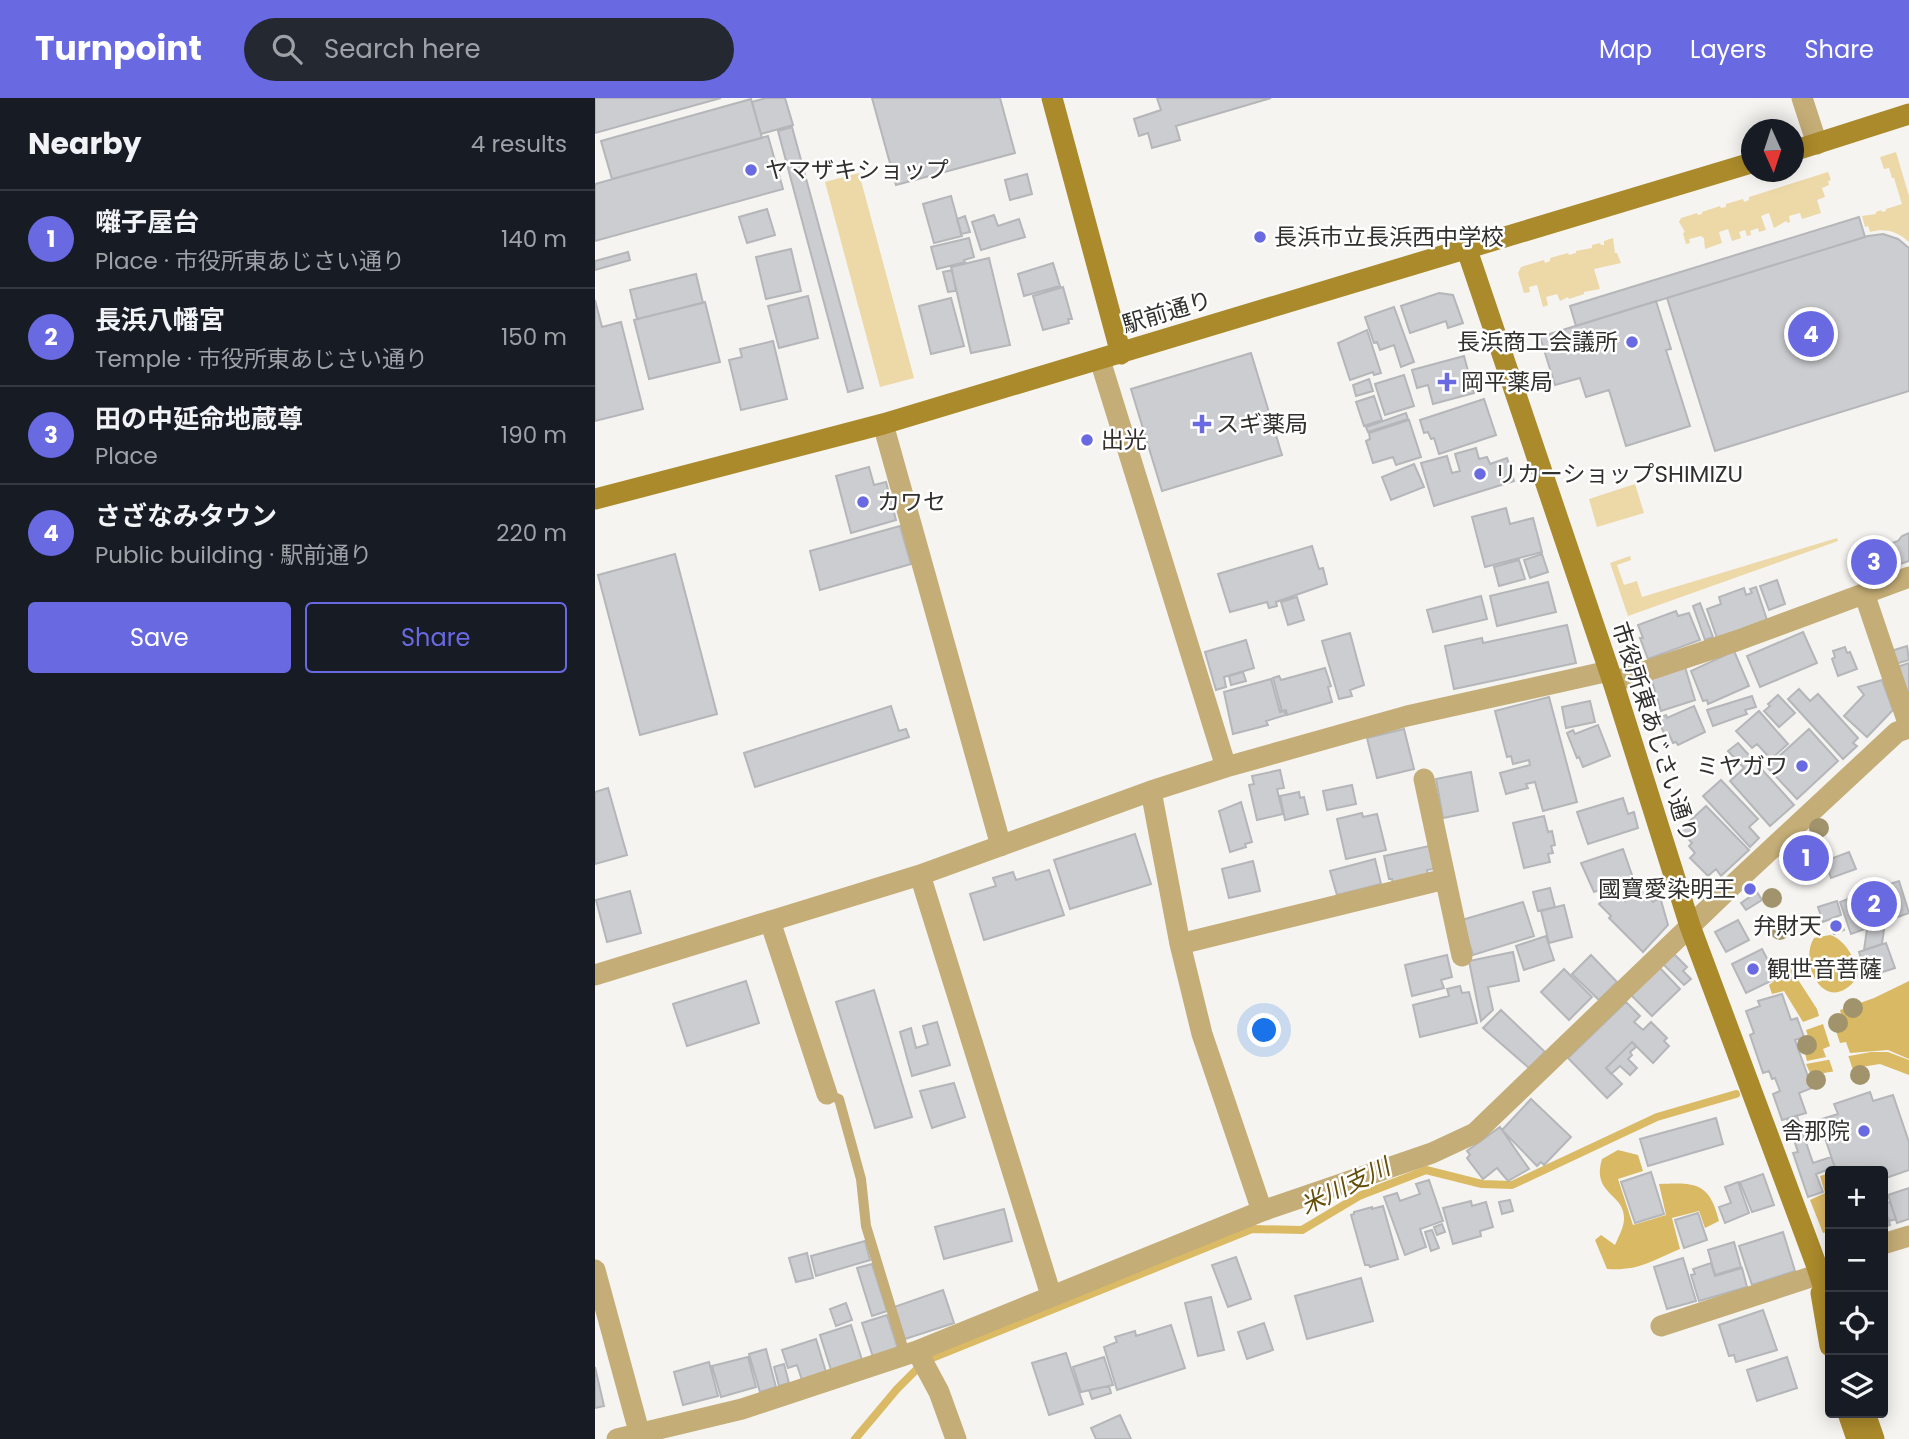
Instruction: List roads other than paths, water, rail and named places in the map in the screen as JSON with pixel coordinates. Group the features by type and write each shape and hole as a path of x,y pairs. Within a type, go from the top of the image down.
{"street":[{"path":"1052,98 1121,354"},
{"path":"1802,98 1817,144"},
{"path":"1804,148 1908,119"},
{"name":"駅前通り","path":"595,499 883,424 1741,166"},
{"name":"市役所東あじさい通り","path":"1467,250 1611,677 1690,926 1822,1266 1827,1292"},
{"path":"1100,359 1226,767"},
{"path":"883,424 1001,846"},
{"path":"595,975 920,875 1150,790 1407,716 1611,677 1739,640 1909,577"},
{"path":"617,1439 640,1436 743,1409 911,1352 1262,1211 1432,1153 1475,1133 1897,732 1909,727 1864,593"},
{"path":"1424,779 1462,956"},
{"path":"1150,790 1180,944 1202,1034 1262,1211"},
{"path":"920,875 1051,1295"},
{"path":"1180,944 1445,879"},
{"path":"770,921 827,1094"},
{"path":"1888,1242 1909,1236"},
{"path":"1661,1326 1822,1266 1822,1306 1825,1321"},
{"path":"595,1270 640,1436"},
{"path":"911,1352 939,1392 956,1439"},
{"path":"1851,1418 1857,1439"},
{"path":"1867,1418 1874,1439"}],"lane":[{"path":"827,1094 839,1099 861,1179 866,1226 911,1352"}],"waterway":[{"name":"米川支川","path":"932,1358 1252,1229 1302,1230 1359,1196 1426,1170 1482,1184 1512,1185 1657,1117 1736,1094"},
{"name":"米川支川","path":"855,1439 919,1367"}],"place":[{"name":"ヤマザキショップ","path":"751,170"},
{"name":"長浜市立長浜西中学校","path":"1260,237"},
{"name":"さざなみタウン","path":"1811,334"},
{"name":"長浜商工会議所","path":"1632,342"},
{"name":"岡平薬局","path":"1447,382"},
{"name":"スギ薬局","path":"1202,424"},
{"name":"出光","path":"1087,440"},
{"name":"リカーショップSHIMIZU","path":"1480,474"},
{"name":"カワセ","path":"863,502"},
{"name":"田の中延命地蔵尊","path":"1874,562"},
{"name":"ミヤガワ","path":"1802,766"},
{"name":"囃子屋台","path":"1806,858"},
{"name":"國寶愛染明王","path":"1750,889"},
{"name":"長浜八幡宮","path":"1874,904"},
{"name":"弁財天","path":"1836,926"},
{"name":"観世音菩薩","path":"1753,969"},
{"name":"舎那院","path":"1864,1131"}]}
